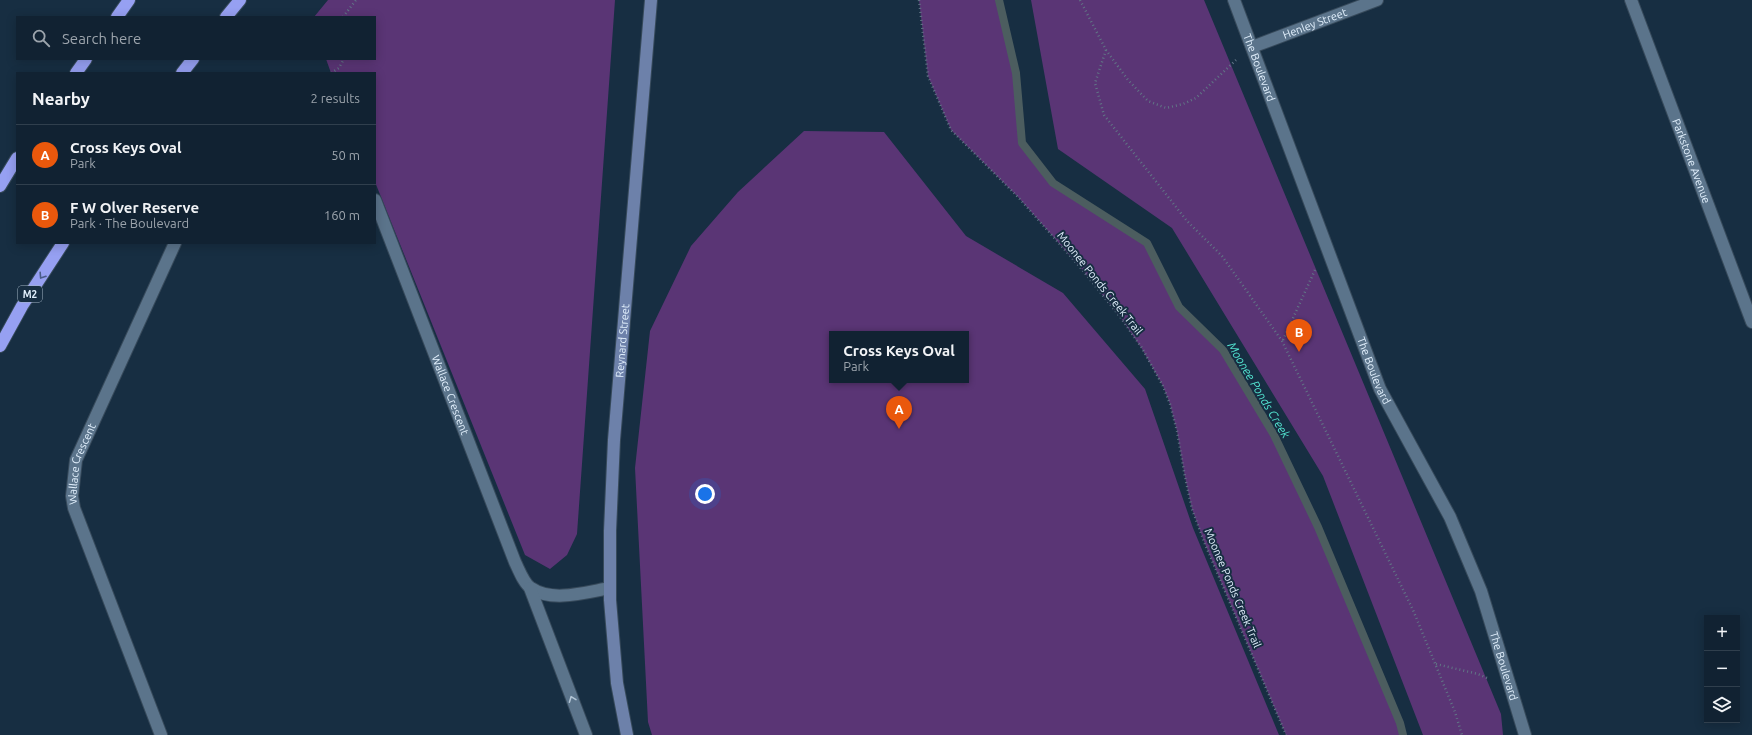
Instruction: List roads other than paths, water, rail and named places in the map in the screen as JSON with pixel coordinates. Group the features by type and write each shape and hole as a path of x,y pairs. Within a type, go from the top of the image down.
{"highway":[{"path":"118,16 129,0"},
{"path":"227,16 240,0"},
{"path":"77,72 85,60"},
{"path":"183,72 192,60"},
{"path":"0,186 16,160"},
{"name":"M2","path":"0,346 22,306 62,244"}],"street":[{"name":"Reynard Street","path":"627,735 617,683 610,588 614,440 651,0"},
{"name":"The Boulevard","path":"1234,0 1380,389 1450,517 1482,591 1525,735"},
{"name":"Henley Street","path":"1252,47 1377,0"},
{"name":"Parkstone Avenue","path":"1631,0 1752,322"},
{"name":"Wallace Crescent","path":"376,203 515,562 530,588 586,735"},
{"name":"Wallace Crescent","path":"161,735 74,508 72,496 76,460 175,244"},
{"path":"530,588 540,592 560,596 610,588"}],"waterway":[{"name":"Moonee Ponds Creek","path":"999,0 1016,73 1022,143 1053,183 1147,243 1179,307 1223,350 1274,435 1318,527 1400,723 1403,735"}],"place":[{"name":"F W Olver Reserve","path":"1299,352"},
{"name":"Cross Keys Oval","path":"899,429"}]}
